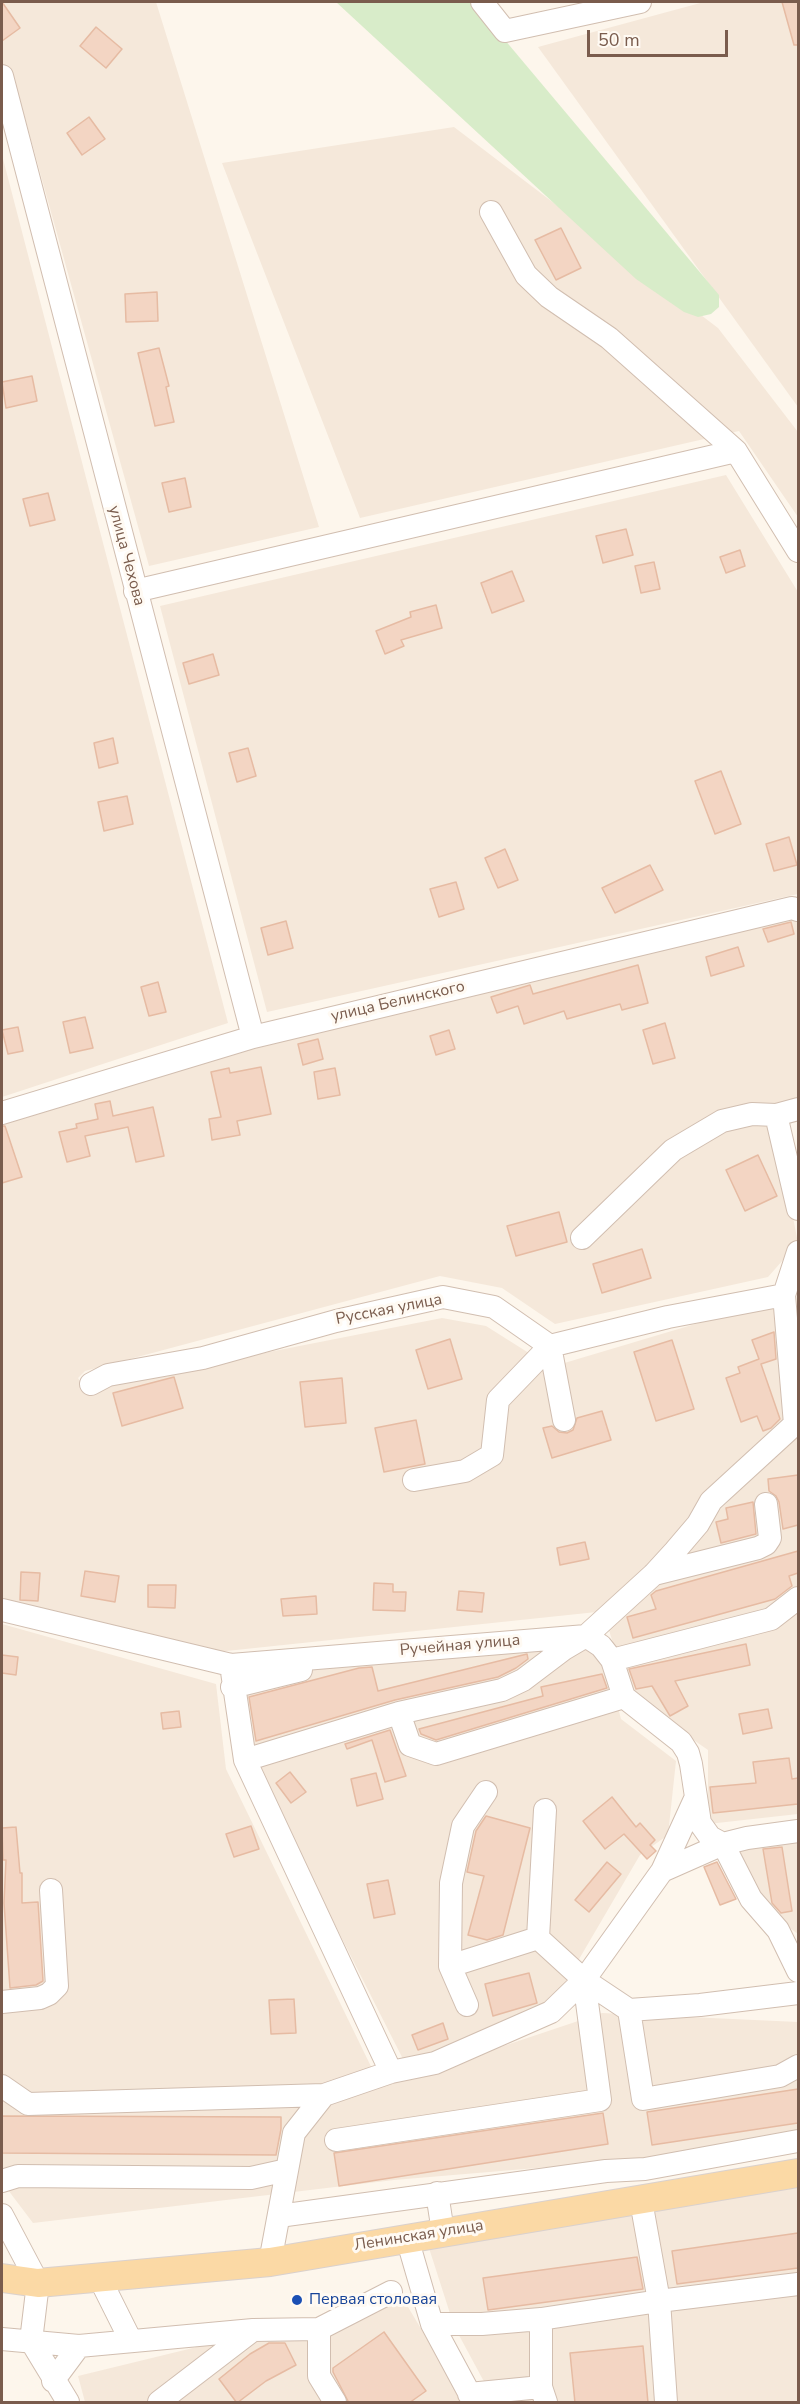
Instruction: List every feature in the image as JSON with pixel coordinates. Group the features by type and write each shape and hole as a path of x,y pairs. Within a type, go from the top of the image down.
{"main road":[{"name":"Ленинская улица","path":"2,2278 38,2283 270,2262 798,2173"}],"street":[{"path":"483,2 505,31 640,2"},
{"name":"улица Чехова","path":"2,76 253,1037"},
{"path":"491,212 526,275 549,297 609,338 736,452 798,551"},
{"path":"135,591 736,452"},
{"name":"улица Белинского","path":"2,1113 253,1037 792,908 798,910"},
{"path":"582,1238 673,1150 722,1121 752,1114 776,1115 798,1109"},
{"path":"776,1115 798,1209"},
{"path":"245,1760 399,1713 502,1690 523,1680 564,1649 586,1636 654,1574 698,1524 711,1501 795,1424 784,1295 798,1252"},
{"path":"414,1480 465,1471 492,1455 498,1400 550,1346 668,1317 784,1295"},
{"name":"Русская улица","path":"91,1384 108,1376 202,1358 336,1321 443,1297 494,1307 550,1346"},
{"path":"550,1346 564,1420"},
{"path":"654,1574 766,1544 770,1538 766,1504"},
{"path":"612,1660 771,1619 798,1598"},
{"name":"Ручейная улица","path":"2,1610 232,1676 586,1636"},
{"path":"586,1636 601,1646 612,1660 624,1697 681,1742 692,1764 700,1823 710,1837 723,1844 751,1899 778,1930 798,1971"},
{"path":"328,1664 232,1676 245,1760 391,2072"},
{"path":"399,1713 410,1745 436,1754 624,1697"},
{"path":"467,2005 450,1966 451,1883 463,1826 486,1792"},
{"path":"2,2086 28,2104 324,2095 391,2072 435,2063 551,2012 584,1980 662,1871 695,1799"},
{"path":"538,1938 545,1810"},
{"path":"662,1871 723,1844 747,1838 798,1832"},
{"path":"2,2002 40,1998 49,1994 57,1986 51,1890"},
{"path":"450,1966 538,1938"},
{"path":"538,1938 584,1980 629,2010 700,2005 798,1993"},
{"path":"336,2140 600,2100 584,1980"},
{"path":"629,2010 644,2098 780,2076 798,2066"},
{"path":"270,2262 294,2133 324,2095"},
{"path":"279,2216 606,2171 645,2169 798,2141"},
{"path":"2,2181 18,2176 251,2178 287,2170"},
{"path":"437,2193 443,2232"},
{"path":"643,2212 659,2301 666,2403"},
{"path":"2,2216 38,2283 31,2341 68,2403"},
{"path":"407,2238 432,2324 471,2398 543,2395 541,2319"},
{"path":"100,2279 131,2341"},
{"path":"432,2324 482,2324 541,2319 659,2301 798,2284"},
{"path":"2,2339 79,2346 253,2330 319,2329 391,2292"},
{"path":"319,2329 319,2376 335,2403"},
{"path":"159,2403 253,2330"},
{"path":"53,2380 79,2346"}],"shaded area":[{"path":"2,2 156,2 319,527 149,566 15,82 2,63"},
{"path":"704,2 798,2 798,407 538,47"},
{"path":"454,127 718,328 798,432 798,517 739,431 360,518 222,163"},
{"path":"2,155 228,1023 2,1097"},
{"path":"726,475 798,592 798,894 267,1012 160,606"},
{"path":"792,908 798,915 798,1100 773,1114 798,1243 768,1277 555,1324 502,1288 440,1276 85,1371 78,1378 82,1384 91,1387 442,1318 486,1326 551,1367 779,1299 793,1422 606,1611 217,1652 2,1601 2,1119 260,1047"},
{"path":"798,1428 798,1814 708,1824 708,1750 629,1695 608,1627"},
{"path":"2,1624 216,1684 226,1769 381,2087 602,2013 798,2022 798,2146 394,2180 33,2223 2,2182"},
{"path":"596,1624 621,1719 676,1761 668,1835 640,1855 551,2007 405,2063 252,1761 235,1678"},
{"path":"798,1841 798,1934 765,1910 734,1848"},
{"path":"798,2188 798,2402 495,2402 454,2326 429,2248 729,2196"},
{"path":"402,2297 465,2402 85,2402 78,2376"}],"green space":[{"path":"336,2 473,2 719,295 719,307 711,314 698,317 684,312 636,279"}],"building":[{"path":"2,2 20,28 2,41"},
{"path":"782,2 798,2 798,45 794,45"},
{"path":"96,27 122,49 106,68 80,46"},
{"path":"89,117 105,139 82,155 67,133"},
{"path":"561,228 581,268 556,280 535,240"},
{"path":"157,292 158,321 126,322 125,294"},
{"path":"159,348 169,386 166,387 174,422 155,426 138,353"},
{"path":"32,376 37,401 6,408 2,382"},
{"path":"185,478 191,507 169,512 162,483"},
{"path":"48,493 55,520 30,526 23,499"},
{"path":"626,529 633,555 603,563 596,536"},
{"path":"740,550 745,566 726,573 720,557"},
{"path":"654,562 660,589 641,593 635,566"},
{"path":"512,571 524,601 492,613 481,583"},
{"path":"436,605 442,628 401,640 404,646 385,654 376,631 411,617 410,612"},
{"path":"213,654 219,675 189,684 183,663"},
{"path":"113,738 118,763 99,768 94,743"},
{"path":"248,748 256,776 237,782 229,753"},
{"path":"721,771 741,824 715,834 695,781"},
{"path":"127,796 133,824 104,831 98,802"},
{"path":"789,837 797,865 774,871 766,844"},
{"path":"505,849 518,880 498,888 485,858"},
{"path":"650,865 663,890 615,913 602,888"},
{"path":"456,882 464,909 439,917 430,889"},
{"path":"286,921 293,948 268,955 261,928"},
{"path":"791,922 794,934 768,942 763,929"},
{"path":"738,947 744,966 711,976 706,957"},
{"path":"638,965 648,1003 622,1010 620,1004 567,1019 564,1011 524,1024 518,1006 497,1013 491,997 530,985 533,994"},
{"path":"158,982 166,1012 149,1016 141,987"},
{"path":"85,1017 93,1048 70,1053 63,1022"},
{"path":"665,1023 675,1058 653,1064 643,1030"},
{"path":"18,1027 23,1051 8,1054 2,1030"},
{"path":"449,1030 455,1049 436,1055 430,1036"},
{"path":"318,1039 323,1059 303,1065 298,1044"},
{"path":"261,1067 271,1114 237,1121 240,1135 212,1140 209,1119 221,1117 211,1072 229,1068 230,1073"},
{"path":"335,1068 340,1095 318,1099 314,1072"},
{"path":"110,1101 113,1116 153,1107 164,1156 136,1162 128,1127 85,1136 90,1156 67,1162 59,1132 77,1128 76,1124 98,1119 95,1104"},
{"path":"2,1126 5,1126 22,1177 2,1183"},
{"path":"758,1155 777,1196 745,1211 726,1170"},
{"path":"559,1212 567,1242 516,1256 507,1226"},
{"path":"642,1249 651,1278 602,1293 593,1264"},
{"path":"774,1332 776,1359 761,1364 780,1419 771,1428 763,1431 757,1416 741,1422 726,1378 740,1373 738,1367 759,1359 752,1340"},
{"path":"450,1339 462,1379 428,1389 416,1350"},
{"path":"672,1340 694,1409 656,1421 634,1352"},
{"path":"174,1377 183,1408 122,1426 113,1393"},
{"path":"342,1378 346,1423 305,1427 300,1382"},
{"path":"602,1411 611,1440 552,1458 543,1428 552,1426 559,1432 567,1433 573,1430 577,1418"},
{"path":"416,1420 425,1464 384,1472 375,1428"},
{"path":"798,1475 798,1525 783,1529 779,1502 776,1496 769,1491 768,1479"},
{"path":"753,1502 756,1534 721,1543 716,1522 728,1519 726,1508"},
{"path":"585,1542 589,1559 560,1565 557,1548"},
{"path":"798,1551 798,1573 789,1576 792,1586 775,1599 633,1638 627,1617 656,1609 651,1595 656,1591"},
{"path":"85,1571 119,1576 115,1602 81,1596"},
{"path":"21,1572 40,1573 38,1601 20,1600"},
{"path":"374,1583 393,1584 393,1592 406,1592 405,1611 373,1610"},
{"path":"148,1585 176,1585 175,1608 148,1607"},
{"path":"459,1591 484,1593 482,1612 457,1610"},
{"path":"316,1596 317,1614 283,1616 281,1599"},
{"path":"746,1644 750,1665 675,1681 688,1706 670,1716 652,1686 636,1689 629,1669"},
{"path":"527,1654 528,1659 498,1677 395,1700 256,1741 249,1697 359,1668 372,1667 378,1691"},
{"path":"2,1655 18,1657 16,1675 2,1673"},
{"path":"602,1674 607,1688 436,1740 421,1734 419,1729 543,1696 541,1687"},
{"path":"768,1709 772,1728 743,1734 739,1714"},
{"path":"179,1711 181,1727 163,1729 161,1713"},
{"path":"390,1730 406,1776 385,1782 372,1740 347,1749 345,1744"},
{"path":"789,1758 792,1779 798,1778 798,1804 713,1813 710,1787 756,1783 753,1762"},
{"path":"290,1772 306,1792 291,1803 276,1783"},
{"path":"376,1773 383,1799 357,1806 351,1779"},
{"path":"612,1797 636,1827 640,1823 655,1840 650,1845 656,1851 647,1859 624,1834 605,1849 583,1821"},
{"path":"486,1816 530,1828 503,1935 487,1940 468,1935 484,1876 467,1872 476,1831"},
{"path":"251,1826 259,1849 234,1857 226,1834"},
{"path":"16,1827 20,1873 22,1873 22,1903 38,1902 43,1981 36,1985 10,1988 4,1903 6,1860 3,1860 2,1828"},
{"path":"782,1847 792,1911 781,1913 772,1903 763,1849"},
{"path":"607,1862 621,1874 589,1912 575,1900"},
{"path":"717,1862 736,1899 720,1905 704,1867"},
{"path":"388,1880 395,1914 374,1918 367,1884"},
{"path":"529,1973 537,2003 493,2016 485,1984"},
{"path":"294,1999 296,2033 271,2034 269,2000"},
{"path":"443,2023 448,2039 418,2050 412,2035"},
{"path":"798,2089 798,2123 652,2145 647,2112"},
{"path":"603,2113 608,2144 339,2186 334,2153"},
{"path":"2,2116 281,2117 281,2129 276,2155 2,2153"},
{"path":"798,2233 798,2268 677,2284 672,2251"},
{"path":"637,2257 643,2289 488,2310 483,2278"},
{"path":"384,2332 426,2391 409,2403 349,2403 333,2368"},
{"path":"269,2343 285,2343 296,2365 266,2381 237,2403 219,2379 250,2354"},
{"path":"643,2346 648,2403 575,2403 570,2353"}],"place":[{"name":"Первая столовая","path":"297,2300"}]}
